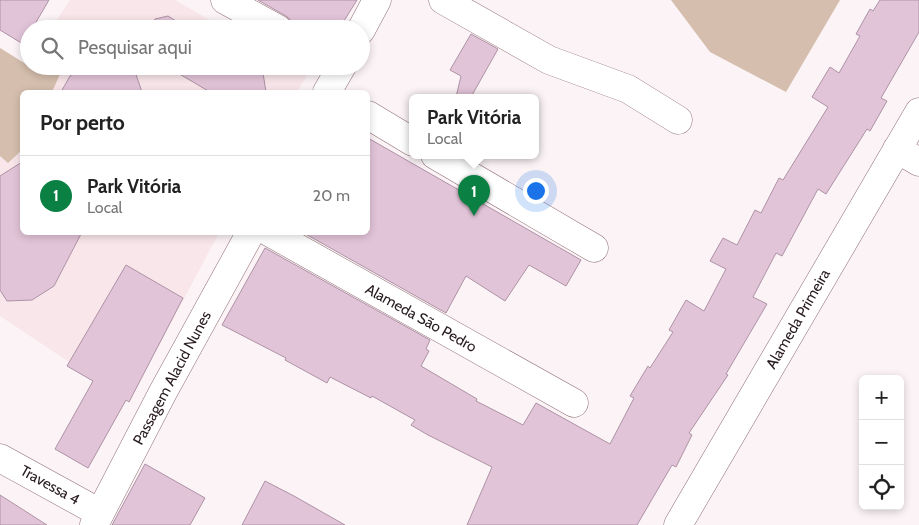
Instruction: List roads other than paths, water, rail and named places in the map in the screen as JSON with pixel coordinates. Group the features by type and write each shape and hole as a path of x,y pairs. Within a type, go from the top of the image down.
{"street":[{"path":"225,0 262,20"},
{"path":"366,20 377,0"},
{"path":"443,0 549,60 628,89 678,120"},
{"path":"329,90 337,75"},
{"name":"Alameda Primeira","path":"678,525 908,155 919,112"},
{"path":"370,116 409,140"},
{"path":"442,159 594,248"},
{"name":"Passagem Alacid Nunes","path":"97,519 163,392 249,235"},
{"name":"Alameda São Pedro","path":"273,235 574,403"},
{"name":"Travessa 4","path":"0,458 97,519"}],"place":[{"name":"Park Vitória","path":"474,216"}]}
